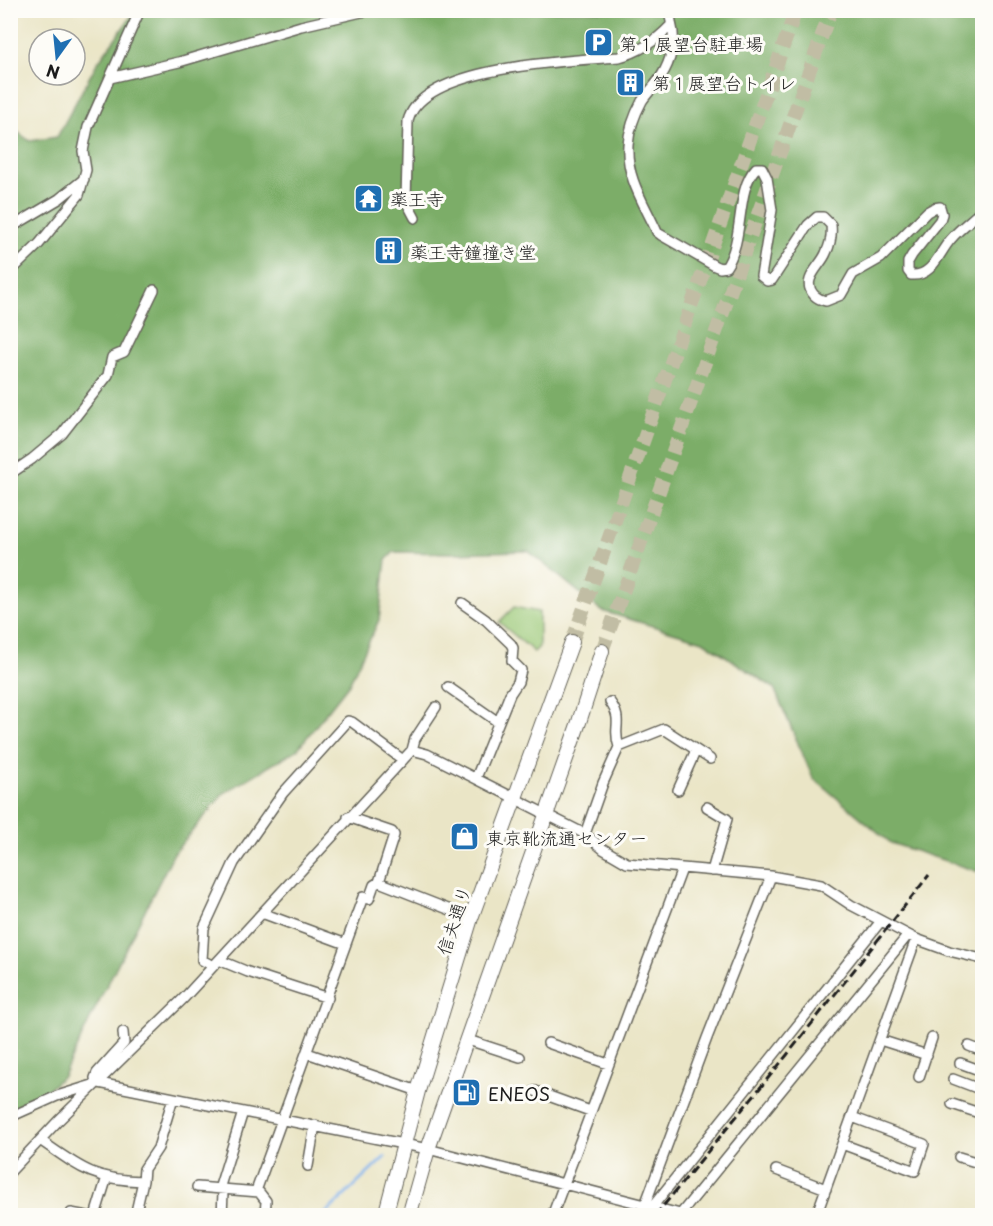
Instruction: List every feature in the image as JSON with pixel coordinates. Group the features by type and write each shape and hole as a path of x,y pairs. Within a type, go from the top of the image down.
{"highway":[{"name":"信夫通り","path":"385,1215 418,1091 471,918 572,642"},
{"path":"409,1215 428,1149 468,1040 602,651"}],"street":[{"path":"10,272 71,207 79,195 86,164 83,151 88,126 140,10"},
{"path":"110,78 178,62 301,26 370,10"},
{"path":"667,10 672,16 674,42 663,74 641,102 628,143 628,163 633,182 657,232 661,235 715,266 726,267 736,249 743,201 751,174 756,168 762,168 767,178 772,210 761,276 767,281 772,280 808,225 817,217 823,217 831,225 829,245 826,254 810,278 809,285 816,297 826,301 841,295 853,274 881,258 934,207 940,207 942,214 940,220 908,262 908,271 911,275 927,271 952,238 982,210"},
{"path":"415,218 406,201 408,121 410,112 426,95 438,88 498,69 633,54 661,36 671,25"},
{"path":"10,228 59,200 84,179"},
{"path":"10,474 62,434 87,405 108,375 112,357 124,352 131,341 154,290"},
{"path":"462,603 486,620 511,644 512,661 521,670 518,682 510,694 476,778"},
{"path":"448,687 498,722"},
{"path":"585,834 619,747 616,736 618,712 610,702"},
{"path":"10,1172 216,963 348,817 403,760 412,750 415,739 436,707"},
{"path":"328,998 202,960 204,928 234,863 283,793 348,721 403,760"},
{"path":"619,747 664,729 710,759"},
{"path":"412,750 427,754 585,834 603,849 627,863 771,876 821,885 851,905 912,937 949,951 982,959"},
{"path":"678,790 696,750"},
{"path":"707,807 727,819 712,871"},
{"path":"256,1191 363,897 369,899 374,885 379,882 394,835 392,831 348,817"},
{"path":"552,1215 682,869"},
{"path":"645,1215 707,1038 771,876"},
{"path":"379,882 471,918"},
{"path":"262,913 346,944"},
{"path":"649,1206 881,921"},
{"path":"816,1215 880,1040 912,937"},
{"path":"10,1117 57,1096 99,1083 428,1149 683,1215 912,937"},
{"path":"99,1083 96,1078 98,1073 124,1042 123,1032"},
{"path":"919,1077 932,1038"},
{"path":"468,1040 520,1057"},
{"path":"880,1040 927,1055"},
{"path":"548,1043 608,1064"},
{"path":"969,1046 982,1051"},
{"path":"307,1053 418,1091"},
{"path":"960,1063 982,1071"},
{"path":"953,1078 982,1090"},
{"path":"535,1091 590,1111"},
{"path":"135,1215 144,1169 158,1148 173,1098"},
{"path":"952,1104 982,1114"},
{"path":"222,1215 220,1186 243,1112"},
{"path":"842,1144 915,1171 924,1144 852,1117"},
{"path":"308,1166 315,1125"},
{"path":"40,1140 83,1169 121,1180 143,1181"},
{"path":"959,1157 982,1164"},
{"path":"776,1170 826,1189"},
{"path":"95,1215 107,1177"},
{"path":"197,1186 222,1190 256,1191 266,1201 265,1215"},
{"path":"71,1213 87,1215"}],"green space":[{"path":"135,11 982,11 982,873 891,843 813,778 774,688 703,641 602,611 528,551 394,552 386,560 379,620 349,684 297,750 224,793 174,853 63,1076 44,1093 11,1113 10,127 30,141 57,137 84,87 87,87 87,82 96,65"},
{"path":"514,607 539,612 539,647 534,652 499,622"}],"waterway":[{"path":"323,1216 385,1157"}],"tunnel":[{"path":"572,642 796,10"},
{"path":"602,651 831,10"}],"railway":[{"path":"655,1216 787,1055 929,875"}],"place":[{"name":"第１展望台駐車場","path":"598,43"},
{"name":"第１展望台トイレ","path":"631,82"},
{"name":"薬王寺","path":"369,198"},
{"name":"薬王寺鐘撞き堂","path":"389,251"},
{"name":"東京靴流通センター","path":"465,837"},
{"name":"ENEOS","path":"467,1093"}]}
